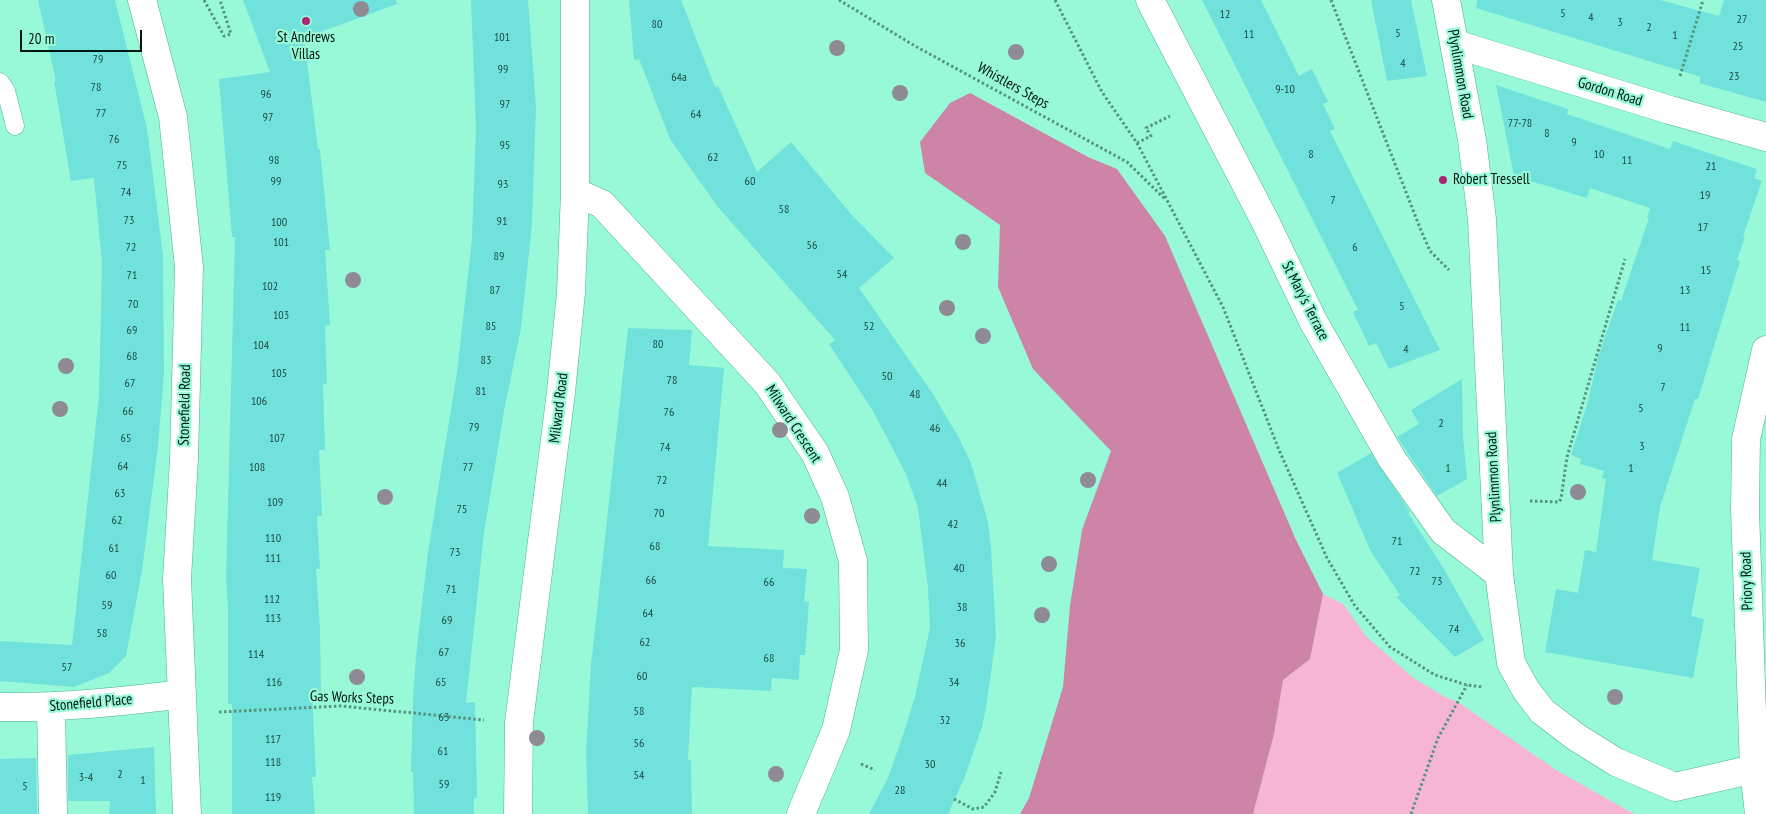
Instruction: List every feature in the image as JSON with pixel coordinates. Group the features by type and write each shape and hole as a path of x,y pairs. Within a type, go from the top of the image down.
{"street":[{"name":"Stonefield Road","path":"142,0 173,116 188,267 184,459 177,579 187,814"},
{"name":"Milward Road","path":"518,814 519,722 561,392 571,294 575,192 574,0"},
{"name":"St Mary's Terrace","path":"1150,0 1265,221 1314,321 1392,459 1443,531 1499,574"},
{"name":"Plynlimmon Road","path":"1446,0 1472,140 1482,219 1499,574 1511,663 1526,690 1542,711 1576,737 1616,762 1675,786 1754,769"},
{"name":"Gordon Road","path":"1455,44 1670,110 1766,137"},
{"name":"Milward Crescent","path":"575,192 602,204 767,383 815,453 835,497 853,562 854,650 836,730 801,814"},
{"name":"Priory Road","path":"1758,814 1754,769 1745,510 1746,439 1766,350"},
{"name":"Stonefield Place","path":"0,707 51,708 119,702 182,703"},
{"path":"51,708 53,814"}],"lane":[{"path":"0,82 6,91 15,126"}],"path":[{"path":"204,0 224,36 231,34 220,0"},
{"name":"Whistlers Steps","path":"839,0 915,46 1127,162 1168,202"},
{"path":"1055,0 1102,92 1137,143 1223,307 1279,450 1328,558 1355,606 1390,647 1435,675 1467,685 1526,690"},
{"path":"1331,0 1430,251 1486,301"},
{"path":"1670,110 1704,0"},
{"path":"1137,143 1151,136 1146,128 1201,100"},
{"path":"1523,500 1559,502 1561,500 1567,457 1625,259"},
{"path":"1411,814 1438,738 1467,685"},
{"name":"Gas Works Steps","path":"182,703 341,706 519,722"},
{"path":"954,799 973,809 984,807 995,792 1001,772"}],"shaded area":[{"path":"970,93 1088,157 1117,169 1165,236 1296,540 1323,594 1310,659 1283,680 1274,734 1253,814 1020,814 1029,798 1063,687 1070,606 1082,530 1111,451 1033,369 998,287 1000,225 925,173 920,142 950,103"},
{"path":"1323,594 1343,604 1366,636 1412,677 1445,697 1458,702 1556,770 1634,814 1253,814 1274,734 1283,680 1310,659"}],"building":[{"path":"38,0 115,0 147,128 163,256 164,373 158,447 142,571 126,656 109,673 74,687 0,681 0,641 72,645 99,396 102,264 94,178 71,181 54,81 56,81"},
{"path":"243,0 396,0 397,4 304,38 318,149 320,149 330,250 325,250 330,325 325,326 327,384 323,384 325,450 319,450 322,516 317,516 320,569 316,569 320,628 321,693 312,693 316,777 312,777 315,814 232,814 232,704 228,704 228,610 226,579 235,237 232,237 219,79 270,72"},
{"path":"471,0 528,0 536,107 532,224 521,328 504,411 484,533 466,703 475,702 477,798 474,798 474,814 414,814 413,772 411,772 416,656 428,552 457,372 472,239 476,128"},
{"path":"629,0 681,0 715,87 718,86 757,172 791,142 851,214 894,258 859,288 933,394 959,438 971,463 988,522 991,547 996,636 987,702 982,727 964,779 948,814 869,814 888,778 904,732 915,696 930,628 928,588 918,508 906,474 873,411 829,344 835,340 717,206 670,139 639,59 634,60"},
{"path":"1202,0 1261,0 1299,76 1312,69 1328,102 1323,104 1335,129 1330,131 1440,350 1389,369 1376,343 1369,346 1353,312 1358,310"},
{"path":"1371,0 1411,0 1427,76 1387,81"},
{"path":"1477,0 1660,0 1719,16 1724,0 1766,0 1766,102 1699,83 1701,77 1476,8"},
{"path":"1496,85 1568,109 1567,114 1670,149 1673,141 1757,169 1754,178 1762,181 1743,236 1745,237 1737,260 1740,261 1698,399 1695,399 1660,507 1652,560 1700,568 1691,616 1704,619 1693,678 1545,652 1556,589 1578,593 1585,550 1596,552 1606,479 1602,478 1604,471 1580,464 1581,459 1571,455 1588,401 1598,357 1618,300 1621,301 1649,218 1647,218 1650,208 1590,188 1587,198 1514,176"},
{"path":"628,328 692,330 689,365 724,368 708,546 784,550 783,568 807,569 804,601 809,602 805,655 800,655 799,680 772,678 771,691 692,687 688,760 691,760 692,814 588,814 586,752 591,665"},
{"path":"1462,379 1463,437 1467,479 1437,496 1397,437 1419,424 1411,410"},
{"path":"1371,453 1410,512 1408,513 1444,569 1484,640 1455,657 1396,597 1400,595 1371,552 1337,473"},
{"path":"154,747 156,814 109,814 110,801 68,801 68,755"},
{"path":"36,758 37,814 0,814 0,759"}],"place":[{"name":"St Andrews Villas","path":"306,21"},
{"name":"Robert Tressell","path":"1443,180"}]}
